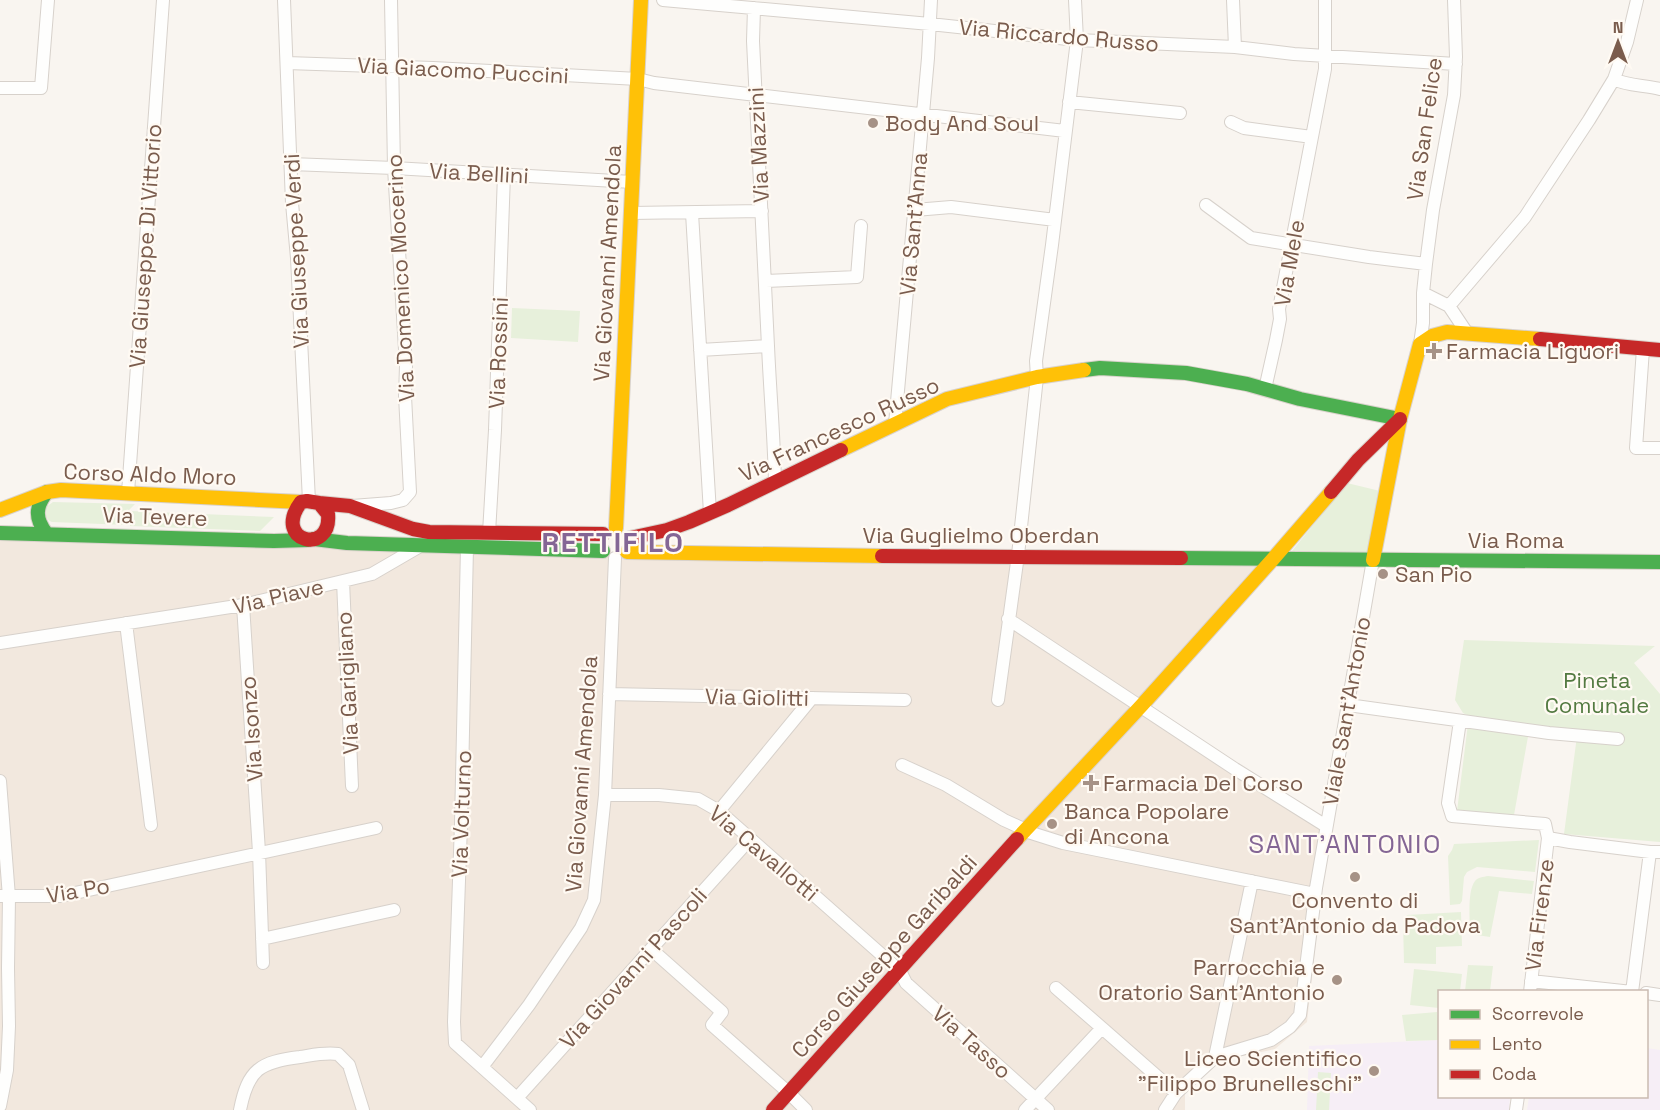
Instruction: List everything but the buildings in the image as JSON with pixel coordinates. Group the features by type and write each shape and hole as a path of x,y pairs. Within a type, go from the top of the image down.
{"street":[{"path":"0,88 41,88 48,0"},
{"name":"Via Giuseppe Di Vittorio","path":"128,493 163,0"},
{"name":"Via Giuseppe Verdi","path":"285,0 291,164 310,502"},
{"name":"Via Domenico Mocerino","path":"350,506 391,503 403,500 410,492 405,396 406,366 394,168 391,0"},
{"name":"Via Giovanni Amendola","path":"610,531 629,271 641,0"},
{"name":"Via Riccardo Russo","path":"663,0 1077,40 1235,47 1456,64"},
{"name":"Via Sant'Anna","path":"895,424 915,210 931,0"},
{"path":"998,700 1018,555 1037,377 1036,361 1077,40 1075,0"},
{"path":"1233,0 1235,47"},
{"name":"Via Mele","path":"1265,389 1325,69 1325,0"},
{"name":"Via San Felice","path":"1373,560 1400,419 1420,344 1423,293 1433,210 1454,95 1456,25 1454,0"},
{"path":"1449,306 1525,217 1589,120 1614,79 1628,42 1637,0"},
{"name":"Via Mazzini","path":"754,8 755,94 775,482"},
{"name":"Via Giacomo Puccini","path":"287,63 638,79 654,83 1065,131"},
{"path":"1614,79 1660,89"},
{"path":"1069,102 1180,113"},
{"path":"1231,122 1244,128 1312,137"},
{"name":"Via Bellini","path":"291,164 632,182"},
{"name":"Via Rossini","path":"489,533 504,174"},
{"path":"1206,205 1251,238 1426,264"},
{"path":"915,210 951,207 1055,220"},
{"path":"631,213 762,211"},
{"path":"692,213 710,513"},
{"path":"766,281 857,277 861,226"},
{"path":"1423,293 1449,306 1467,333"},
{"path":"1420,344 1432,335 1443,332 1660,350"},
{"path":"700,350 768,346"},
{"path":"1643,349 1636,448 1660,447"},
{"name":"Via Francesco Russo","path":"630,538 667,530 710,513 947,399 1037,377 1100,368 1152,370 1265,389 1300,399 1400,419"},
{"name":"Corso Giuseppe Garibaldi","path":"773,1110 1140,707 1358,460 1400,419"},
{"path":"1358,460 1390,466"},
{"name":"Corso Aldo Moro","path":"0,510 47,492 61,490 350,506 413,529 429,532 610,531"},
{"path":"46,533 39,525 36,514 38,502 47,492"},
{"path":"310,502 328,515 324,532 311,540 297,533 292,526 292,515 296,507 310,502"},
{"path":"422,545 615,554 630,548 630,538 623,530 610,531 601,542 615,554"},
{"path":"667,530 673,553"},
{"name":"Via Tevere","path":"0,533 274,542 311,540 422,545"},
{"name":"Via Piave","path":"0,643 243,605 372,574 422,545"},
{"name":"Via Volturno","path":"467,548 455,1043 530,1110"},
{"name":"Via Giovanni Amendola","path":"482,1067 529,1005 574,937 594,900 605,795 615,554"},
{"name":"Via Guglielmo Oberdan","path":"615,554 1018,555 1373,560"},
{"name":"Via Roma","path":"1373,560 1660,562"},
{"name":"Viale Sant'Antonio","path":"1166,1110 1176,1093 1215,1057 1271,1040 1290,1027 1299,1015 1326,826 1373,560"},
{"name":"Via Garigliano","path":"343,581 352,786"},
{"name":"Via Isonzo","path":"243,605 260,852 263,963"},
{"path":"1008,619 1326,826"},
{"path":"126,623 151,825"},
{"name":"Via Giolitti","path":"609,694 905,700"},
{"path":"719,811 812,698"},
{"path":"1348,705 1549,733 1617,739"},
{"path":"1460,721 1448,803 1452,816 1545,824 1548,838 1655,852 1632,990"},
{"path":"902,765 946,785 1004,820 1063,843 1315,894"},
{"path":"0,781 8,968 5,1025 7,1070 0,1106"},
{"name":"Via Cavallotti","path":"605,795 659,795 698,799 719,811 900,970"},
{"path":"260,852 376,828"},
{"name":"Via Firenze","path":"1531,986 1548,838"},
{"name":"Via Giovanni Pascoli","path":"517,1098 750,839"},
{"name":"Via Po","path":"5,896 61,896 260,852"},
{"path":"1215,1057 1252,881"},
{"path":"262,939 394,910"},
{"path":"651,949 722,1012 712,1025 806,1110"},
{"name":"Via Tasso","path":"900,970 906,983 1048,1110"},
{"path":"1531,986 1598,990"},
{"path":"1056,988 1176,1093 1173,1110"},
{"path":"1024,1110 1102,1028"},
{"path":"240,1110 244,1092 253,1075 265,1064 281,1059 327,1053 338,1054 349,1065 363,1110"}],"shaded area":[{"path":"0,537 615,552 630,548 1261,565 1134,708 1328,834 1307,1022 1275,1049 1219,1061 1185,1093 1185,1110 0,1110"},
{"name":"Liceo Scientifico \"Filippo Brunelleschi\"","path":"1438,1040 1438,1098 1510,1098 1509,1110 1307,1110 1309,1046"},
{"path":"1648,1048 1660,1050 1660,1110 1527,1110 1529,1098 1648,1098"}],"green space":[{"path":"512,308 580,311 578,342 511,338"},
{"path":"1347,483 1380,491 1368,556 1288,556"},
{"path":"53,502 135,504 128,511 127,525 52,522 47,518 46,507"},
{"path":"130,511 274,517 260,531 130,526"},
{"name":"Pineta Comunale","path":"1464,640 1655,646 1634,663 1660,694 1660,842 1564,834 1577,736 1529,731 1514,815 1457,811 1469,716 1463,713 1455,700"},
{"path":"1539,840 1535,872 1477,867 1467,872 1464,877 1460,904 1450,905 1448,856 1454,844"},
{"path":"1481,877 1534,881 1532,894 1499,891 1490,937 1470,934 1472,886"},
{"path":"1461,912 1462,946 1436,947 1436,964 1404,963 1403,922 1407,915"},
{"path":"1468,965 1493,966 1490,990 1465,990"},
{"path":"1414,969 1462,974 1460,990 1438,990 1438,1008 1410,1005"},
{"path":"1437,1012 1438,1040 1406,1041 1402,1015"},
{"path":"1318,1072 1331,1073 1329,1110 1316,1110"}],"traffic: fast":[{"path":"1084,370 1100,368 1186,373 1247,384 1300,399 1400,419"},
{"path":"46,533 38,512 40,503 47,492"},
{"path":"0,533 308,540"},
{"path":"314,539 347,543 603,551"},
{"path":"1181,558 1660,562"}],"traffic: slow":[{"path":"616,528 641,0"},
{"path":"1373,560 1400,419 1420,344 1432,336 1447,332 1540,339"},
{"path":"841,450 947,399 1037,377 1084,370"},
{"path":"0,510 47,492 61,490 301,502"},
{"path":"1017,839 1142,705 1331,492"},
{"path":"627,552 882,556"}],"traffic: jam":[{"path":"1540,339 1660,350"},
{"path":"1331,492 1358,460 1400,419"},
{"path":"630,538 667,530 689,522 841,450"},
{"path":"307,501 319,503 328,514 327,527 321,535 313,539 305,539 297,534 293,527 294,516 301,502 307,501"},
{"path":"319,503 350,506 413,529 429,532 603,534"},
{"path":"882,556 1181,558"},
{"path":"773,1110 1017,839"}],"place":[{"name":"Body And Soul","path":"873,123"},
{"name":"Farmacia Liguori","path":"1434,351"},
{"name":"San Pio","path":"1383,574"},
{"name":"Farmacia Del Corso","path":"1091,783"},
{"name":"Banca Popolare di Ancona","path":"1052,824"},
{"name":"Convento di Sant'Antonio da Padova","path":"1355,877"},
{"name":"Parrocchia e Oratorio Sant'Antonio","path":"1337,980"},
{"name":"Liceo Scientifico \"Filippo Brunelleschi\"","path":"1374,1071"}],"district":[{"name":"RETTIFILO","path":"613,542"},
{"name":"SANT'ANTONIO","path":"1345,844"}]}
